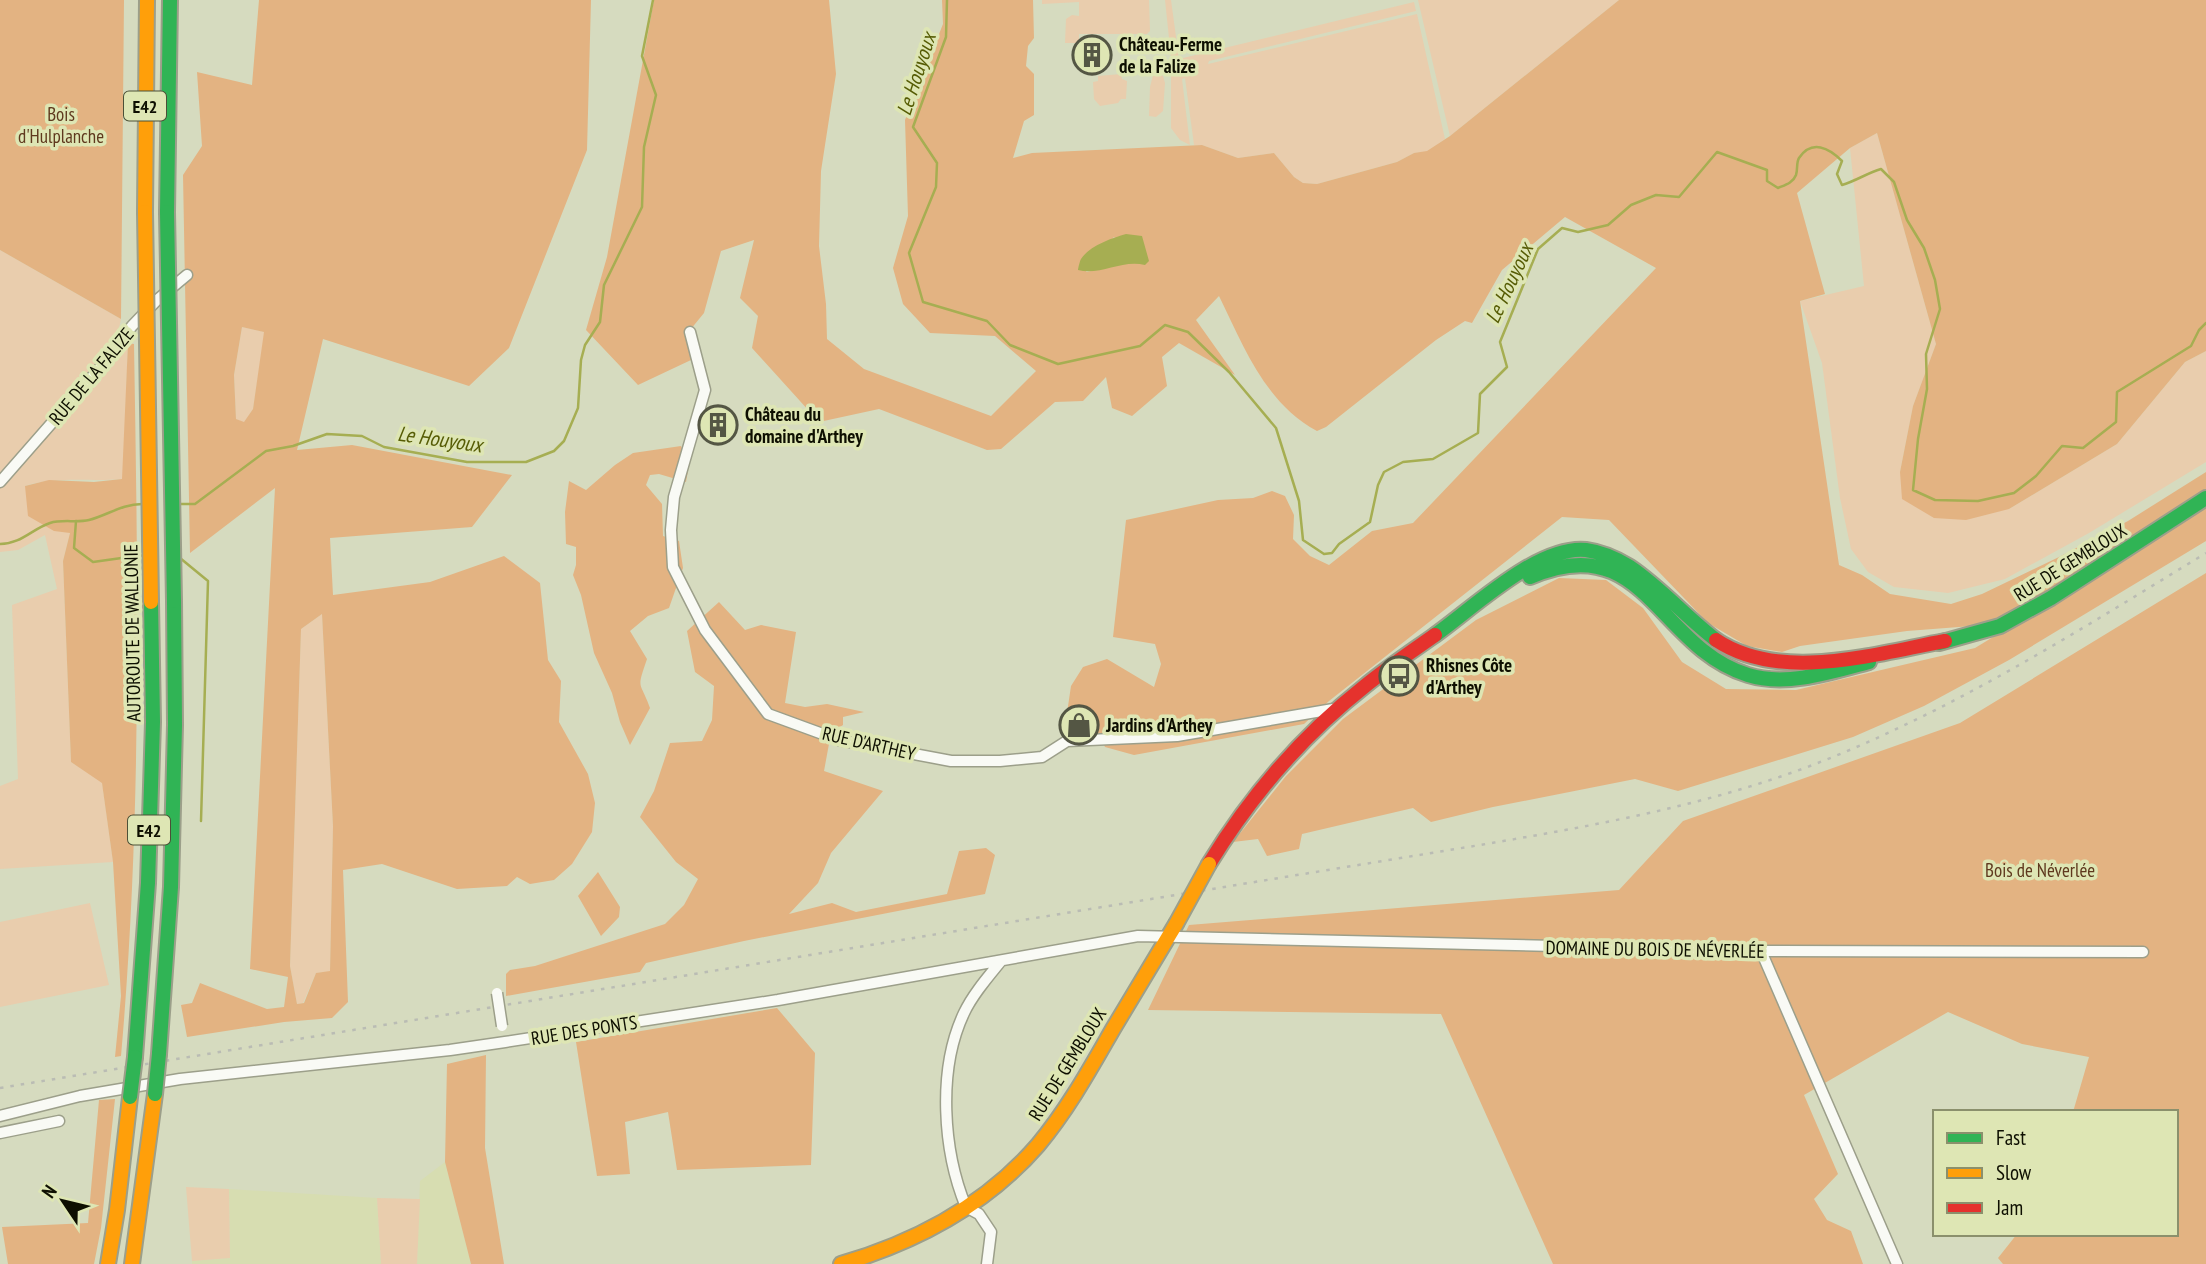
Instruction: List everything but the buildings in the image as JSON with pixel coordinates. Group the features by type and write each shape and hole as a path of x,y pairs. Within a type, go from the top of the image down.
{"main road":[{"name":"AUTOROUTE DE WALLONIE","path":"108,1264 135,1057 148,870 153,722 145,212 147,0"},
{"name":"E42","path":"132,1264 159,1054 171,874 175,725 167,212 170,0"},
{"name":"RUE DE GEMBLOUX","path":"841,1264 901,1244 933,1228 988,1192 1024,1159 1057,1121 1088,1074 1209,864 1261,790 1294,752 1364,687 1545,558 1584,550 1612,556 1629,566 1699,629 1738,654 1771,663 1802,663 1945,641 2000,626 2051,598 2206,498"}],"street":[{"name":"RUE DE LA FALIZE","path":"0,482 99,369 132,326 187,275"},
{"name":"RUE D'ARTHEY","path":"690,332 705,390 674,497 671,530 673,567 705,630 768,714 839,740 951,761 999,761 1042,757 1067,741 1177,736 1339,708"},
{"name":"RUE DES PONTS","path":"0,1116 80,1096 180,1079 450,1050 778,1000 1138,936 1168,937"},
{"name":"DOMAINE DU BOIS DE NÉVERLÉE","path":"1168,937 1761,951 2143,952"},
{"path":"1761,951 1897,1264"},
{"path":"987,1264 991,1232 979,1214 966,1208 950,1147 944,1093 953,1045 964,1013 1001,961"},
{"path":"497,993 505,1042"},
{"path":"0,1133 59,1121"}],"shaded area":[{"path":"1042,0 1149,0 1150,31 1147,34 1079,34 1079,43 1065,43 1066,19 1072,15 1079,16 1079,2 1042,4"},
{"path":"1165,0 1171,0 1179,59 1414,2 1416,11 1209,61 1208,64 1417,14 1445,139 1427,152 1414,153 1397,162 1317,184 1303,183 1294,177 1274,153 1238,158 1202,145 1194,145 1185,78 1182,79 1190,145 1180,140 1171,128 1171,57"},
{"path":"1418,0 1619,0 1450,136"},
{"path":"1154,71 1163,76 1165,83 1163,111 1156,117 1149,116 1150,87"},
{"path":"1121,74 1122,79 1127,81 1126,99 1100,106 1094,99 1093,82 1098,81 1098,76"},
{"path":"1877,133 1936,344 1913,406 1900,472 2009,509 2117,444 2185,362 2206,351 2206,462 2089,533 2005,579 1948,593 1894,587 1868,572 1851,549 1840,498 1822,363 1800,301 1864,286 1850,148"},
{"path":"1126,234 1142,236 1149,261 1145,265 1128,264 1095,271 1078,270 1081,260 1089,250"},
{"path":"0,250 121,319 117,338 0,476"},
{"path":"242,327 265,332 253,409 244,423 236,419 234,375"},
{"path":"128,343 123,479 61,480 25,486 70,533 63,561 71,762 102,782 113,862 0,869 0,786 18,779 12,605 57,589 45,535 18,550 0,552 0,488"},
{"path":"322,614 333,826 330,972 316,973 303,1003 297,1004 290,966 301,629"},
{"path":"90,903 109,985 0,1007 0,922"},
{"path":"445,1162 471,1264 417,1264 420,1181"},
{"path":"186,1187 229,1189 230,1258 192,1261"},
{"path":"229,1189 377,1198 381,1264 192,1264 192,1261 230,1258"},
{"path":"377,1198 420,1199 417,1264 381,1264"}],"green space":[{"name":"Bois d'Hulplanche","path":"0,0 124,0 121,319 0,250"},
{"path":"259,0 591,0 587,150 509,348 469,386 323,339 297,450 352,445 512,475 472,527 330,538 333,595 430,582 504,556 540,583 548,660 561,681 559,722 588,774 595,803 592,832 572,864 554,880 530,884 517,877 507,886 457,889 382,864 343,870 348,1002 332,1018 284,1022 187,1037 181,1005 192,1003 200,983 267,1009 284,1007 288,977 250,969 275,488 190,553 183,175 202,146 197,72 252,85","holes":["242,327 264,332 253,409 244,422 236,419 234,375","322,614 333,826 330,971 316,973 304,1003 297,1004 290,966 301,629"]},
{"path":"654,0 829,0 836,74 821,171 819,246 827,339 864,369 991,416 1036,371 995,336 930,333 903,304 893,268 908,216 905,120 943,24 942,0 1033,0 1034,38 1028,46 1026,66 1034,74 1034,115 1024,121 1013,158 1032,153 1202,145 1238,158 1274,153 1294,177 1303,183 1317,184 1427,151 1450,136 1619,0 2206,0 2206,351 2185,362 2117,444 2009,509 1966,520 1934,518 1902,499 1900,472 1913,406 1936,344 1877,133 1850,148 1797,193 1825,294 1800,301 1839,565 1862,575 1890,594 1951,604 1982,594 2059,557 2128,521 2206,472 2206,490 2065,584 2011,615 1972,626 1907,631 1800,646 1782,652 1747,646 1708,623 1609,520 1562,517 1329,701 1304,724 1134,755 1105,747 1089,714 1067,713 1071,686 1083,667 1107,659 1154,687 1161,664 1155,644 1113,637 1126,520 1218,500 1253,498 1272,491 1285,496 1294,515 1293,539 1310,556 1329,565 1372,531 1413,523 1656,268 1565,217 1502,270 1472,323 1465,321 1436,340 1326,427 1317,431 1283,405 1270,389 1247,354 1219,296 1196,320 1235,375 1179,343 1162,357 1167,386 1132,416 1112,408 1106,377 1083,401 1055,402 1001,449 987,450 879,409 819,422 752,348 758,316 740,298 754,240 721,251 704,313 686,335 691,360 638,385 586,330 607,257","holes":["1114,237 1134,262 1086,272"]},
{"path":"128,343 134,344 137,700 128,967 121,1056 115,1057 121,996 113,862 102,783 71,762 63,561 70,533 54,531 28,516 25,486 49,480 94,482 122,479"},
{"path":"681,446 689,465 686,482 659,474 650,475 646,485 662,504 663,536 679,541 683,568 669,608 648,616 630,631 647,659 641,685 650,708 630,745 612,693 594,653 581,595 573,575 576,547 566,544 565,512 569,481 586,490 633,453"},
{"path":"2206,507 2206,541 2009,660 1924,706 1853,737 1678,791 1635,779 1431,822 1413,808 1302,834 1299,849 1267,856 1258,839 1233,842 1286,776 1343,719 1476,620 1559,578 1606,580 1643,608 1682,662 1726,689 1796,690 1975,648"},
{"name":"Bois de Néverlée","path":"2206,573 2206,1264 2003,1264 1998,1258 2015,1236 2178,1236 2178,1110 2074,1110 2089,1057 2022,1044 1948,1012 1804,1095 1838,1174 1814,1199 1827,1220 1851,1231 1863,1264 1553,1264 1441,1014 1148,1010 1189,925 1619,890 1683,821 1960,723"},
{"path":"719,602 745,630 761,625 796,632 785,703 805,707 827,704 864,712 843,717 843,725 831,733 824,771 883,791 831,853 818,883 789,914 832,903 856,912 947,894 959,851 986,848 995,855 985,894 646,963 640,972 506,996 506,974 510,970 535,966 665,924 684,905 698,879 676,862 640,817 654,791 670,743 702,741 712,720 714,686 695,672 687,631"},
{"path":"598,872 620,907 619,917 601,936 578,896"},
{"path":"777,1008 815,1053 811,1165 677,1170 668,1112 625,1122 630,1174 597,1176 576,1042"},
{"path":"486,1055 485,1148 504,1264 471,1264 445,1162 447,1064"},
{"path":"115,1099 101,1228 94,1264 8,1264 2,1227 88,1223 99,1100"}],"waterway":[{"name":"Le Houyoux","path":"180,504 195,504 266,451 293,446 327,434 362,436 384,447 467,462 526,462 554,451 564,441 578,408 581,360 585,345 600,322 604,285 642,207 644,147 656,95 642,56 653,0"},
{"name":"Le Houyoux","path":"947,0 946,37 913,127 937,163 936,187 909,253 923,302 987,321 1010,345 1058,364 1140,346 1165,325 1188,332 1229,372 1276,428 1299,501 1303,540 1324,554 1332,553 1339,544 1370,522 1378,485 1384,472 1403,462 1433,459 1478,433 1480,394 1507,367 1500,342 1538,249 1562,228 1578,232 1608,225 1631,205 1656,195 1679,197 1717,152 1767,170 1767,181 1778,188 1793,180 1799,158 1804,152 1815,147 1832,152 1842,161 1837,174 1842,185 1881,169 1894,182 1907,220 1924,248 1935,280 1940,309 1926,354 1927,389 1913,490 1935,500 1978,501 2014,493 2036,476 2062,446 2083,448 2116,422 2117,392 2191,346 2206,323"},
{"name":"Le Houyoux","path":"0,544 14,542 50,523 89,520 121,508 142,504"},
{"path":"76,521 74,548 93,562 143,555"},
{"path":"180,558 208,581 201,821"}],"railway":[{"path":"0,1088 1480,845 1689,804 1810,766 1913,721 2013,668 2206,553"}],"traffic: fast":[{"path":"167,212 170,0"},
{"path":"167,212 174,601"},
{"path":"1939,643 2000,626 2051,598 2206,498"},
{"path":"1435,635 1486,595 1527,568 1567,551 1586,550 1609,556 1630,567 1716,640"},
{"path":"1530,577 1569,566 1600,567 1626,579 1717,661 1748,675 1793,679 1869,662"},
{"path":"159,1054 171,887 175,725 174,601"},
{"path":"135,1057 148,883 153,722 151,602"},
{"path":"155,1094 159,1054"},
{"path":"130,1097 135,1057"}],"traffic: slow":[{"path":"145,212 147,0"},
{"path":"145,212 151,602"},
{"path":"1176,924 1209,864"},
{"path":"841,1264 896,1245 948,1219 996,1186 1018,1166 1038,1145 1069,1103 1176,924"},
{"path":"132,1264 155,1094"},
{"path":"108,1264 130,1097"}],"traffic: jam":[{"path":"1209,864 1260,791 1299,746 1365,686 1435,635"},
{"path":"1716,640 1742,653 1769,660 1798,663 1858,658 1945,641"}],"place":[{"name":"Château-Ferme de la Falize","path":"1092,55"},
{"name":"Château du domaine d'Arthey","path":"718,425"},
{"name":"Rhisnes Côte d'Arthey","path":"1399,676"},
{"name":"Jardins d'Arthey","path":"1079,725"}]}
